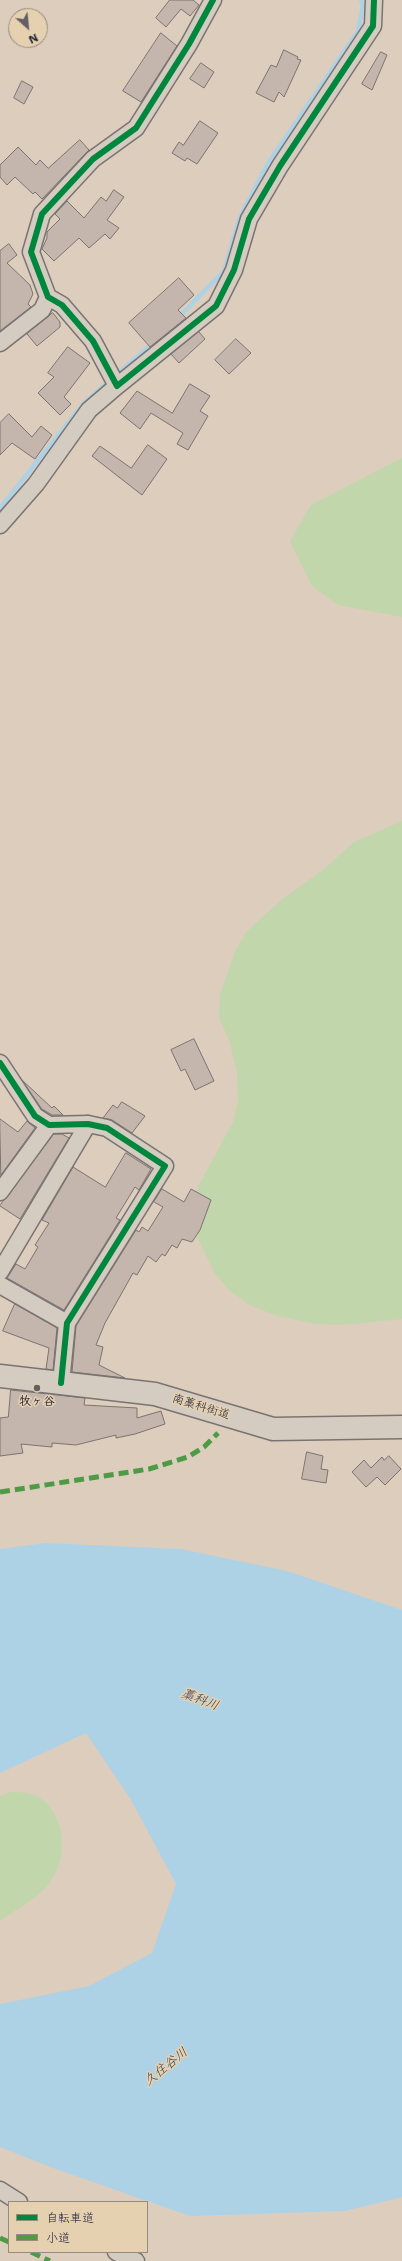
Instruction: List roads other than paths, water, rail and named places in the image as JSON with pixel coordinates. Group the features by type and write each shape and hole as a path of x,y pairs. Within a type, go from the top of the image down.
{"main road":[{"name":"南藁科街道","path":"0,1376 155,1394 273,1429 402,1427"}],"street":[{"path":"117,386 93,341 62,305 48,297 31,252 42,214 93,159 136,128 189,44 213,0"},
{"path":"0,525 36,484 89,410 216,306 234,270 249,219 280,166 373,26 374,0"},
{"path":"0,343 42,310 48,297"},
{"path":"0,1063 35,1116 49,1125 88,1124 107,1128 165,1166 67,1323 61,1383"},
{"path":"0,1272 88,1124"},
{"path":"0,1192 49,1125"},
{"path":"0,1285 67,1323"},
{"path":"0,2190 17,2201"},
{"path":"118,2253 136,2261"}],"water":[{"path":"46,1543 181,1549 287,1571 402,1610 402,2197 345,2211 190,2216 53,2168 0,2147 0,2004 89,1986 152,1953 176,1884 131,1800 86,1733 0,1773 0,1549"}],"waterway":[{"path":"178,318 224,271 240,217 267,165 358,31 363,5 361,0"},
{"path":"0,508 84,403 153,343"}],"place":[{"name":"牧ヶ谷","path":"37,1388"}],"water label":[{"name":"藁科川","path":"200,1700"},
{"name":"久住谷川","path":"166,2067"}]}
